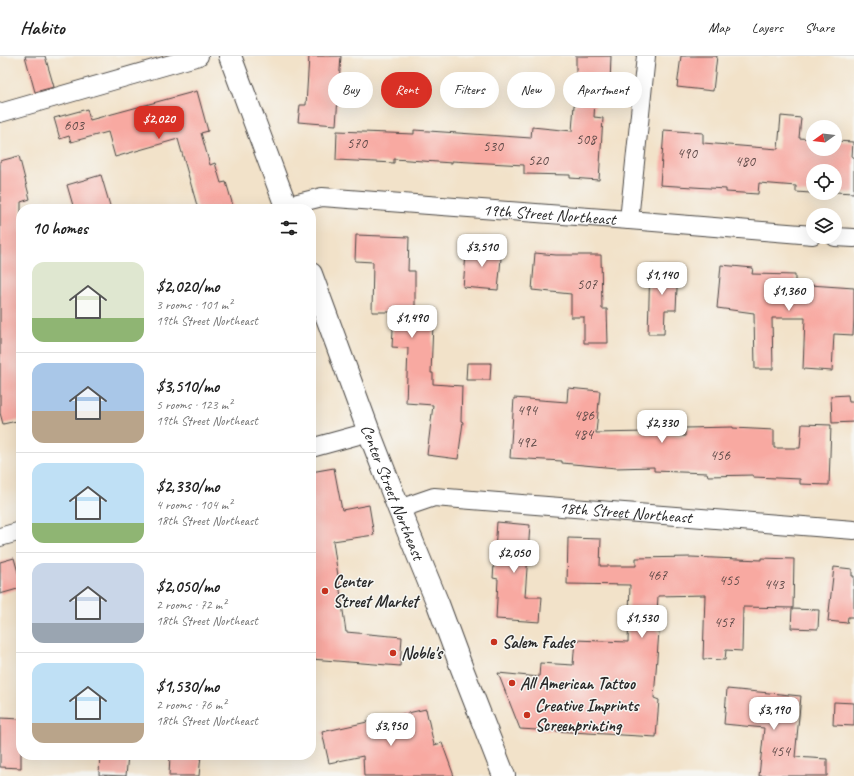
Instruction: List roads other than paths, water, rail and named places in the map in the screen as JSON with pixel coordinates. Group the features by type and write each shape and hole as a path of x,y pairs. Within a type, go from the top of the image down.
{"main road":[{"path":"230,56 285,204"},
{"name":"Center Street Northeast","path":"316,288 369,432 438,604 504,776"}],"street":[{"path":"0,113 199,56"},
{"path":"629,220 646,56"},
{"name":"19th Street Northeast","path":"297,204 322,197 806,234"},
{"path":"842,237 854,238"},
{"path":"316,447 369,432"},
{"name":"18th Street Northeast","path":"399,509 434,497 854,530"},
{"path":"0,537 16,532"}],"place":[{"name":"Center Street Market","path":"325,591"},
{"name":"Salem Fades","path":"494,642"},
{"name":"Noble's","path":"393,653"},
{"name":"All American Tattoo","path":"512,683"},
{"name":"Creative Imprints Screenprinting","path":"527,715"}]}
